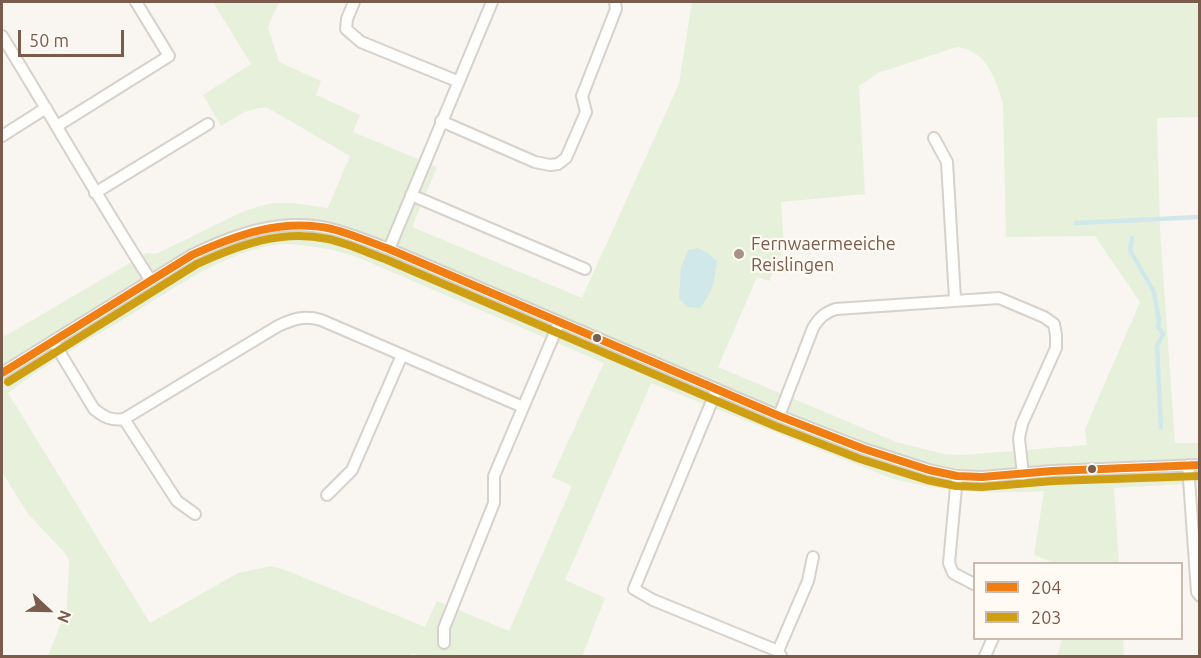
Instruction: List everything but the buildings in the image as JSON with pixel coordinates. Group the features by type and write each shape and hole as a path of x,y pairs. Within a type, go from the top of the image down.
{"street":[{"path":"57,126 169,56 136,2"},
{"path":"354,2 346,28 352,36 361,42 457,81"},
{"path":"389,249 457,81 492,2"},
{"path":"441,121 536,162 558,164 566,158 586,112 582,96 616,9 615,2"},
{"path":"2,36 151,281"},
{"path":"2,136 46,108"},
{"path":"95,192 208,124"},
{"path":"934,138 946,162 955,300"},
{"path":"411,195 585,269"},
{"path":"2,373 192,255 221,241 276,226 330,229 389,249 779,416 864,449 928,470 957,476 982,477 1072,470 1194,465 1197,592 1200,596"},
{"path":"779,416 813,328 827,312 836,309 999,298 1044,317 1054,324 1056,335 1056,348 1022,424 1019,438 1023,475"},
{"path":"53,341 94,409 114,421 124,419 278,326 294,318 308,316 523,407"},
{"path":"444,643 444,628 494,503 494,476 559,323"},
{"path":"327,495 352,470 402,355"},
{"path":"717,389 634,589 653,600 780,654 808,581 813,557"},
{"path":"124,419 177,501 195,514"},
{"path":"957,476 949,563 953,573 973,583"},
{"path":"985,657 993,640"}],"green space":[{"path":"213,2 279,2 268,27 279,62 321,81 316,95 360,115 353,132 437,167 412,227 582,298 679,84 692,2 1199,2 1199,117 1157,118 1160,230 1175,443 1199,443 1199,483 1114,488 1119,562 1053,562 1034,555 1044,491 968,491 931,487 893,479 651,383 565,580 605,598 582,656 420,656 412,653 410,656 48,656 67,608 69,560 28,514 2,472 2,332 5,336 147,253 156,254 242,212 273,203 328,208 350,156 268,108 249,110 221,126 203,95 251,64","holes":["957,47 967,49 988,67 1003,104 1006,237 1095,236 1140,302 1085,429 1087,445 963,455 944,454 896,442 718,367 757,277 769,281 784,247 781,202 865,194 859,86 878,73","280,244 319,247 357,257 604,363 552,477 572,486 509,631 437,601 425,627 271,566 238,573 150,623 8,393 65,354 218,263 259,248"]},
{"path":"1062,640 1123,640 1124,656 1057,656"}],"water":[{"path":"697,248 708,253 717,261 713,286 700,308 688,307 679,299 681,267 688,250"}],"waterway":[{"path":"1076,223 1200,217"},
{"path":"1132,238 1130,250 1154,292 1158,327 1163,334 1157,346 1161,428"}],"transit line":[{"name":"204","path":"2,373 192,255 260,230 313,226 339,231 389,249 779,416 864,449 929,470 957,476 982,477 1052,471 1200,465"},
{"name":"203","path":"8,382 197,264 261,241 311,236 342,243 385,259 775,426 860,459 927,480 956,486 982,487 1053,481 1200,476"}],"place":[{"name":"Fernwaermeeiche Reislingen","path":"739,254"}]}
